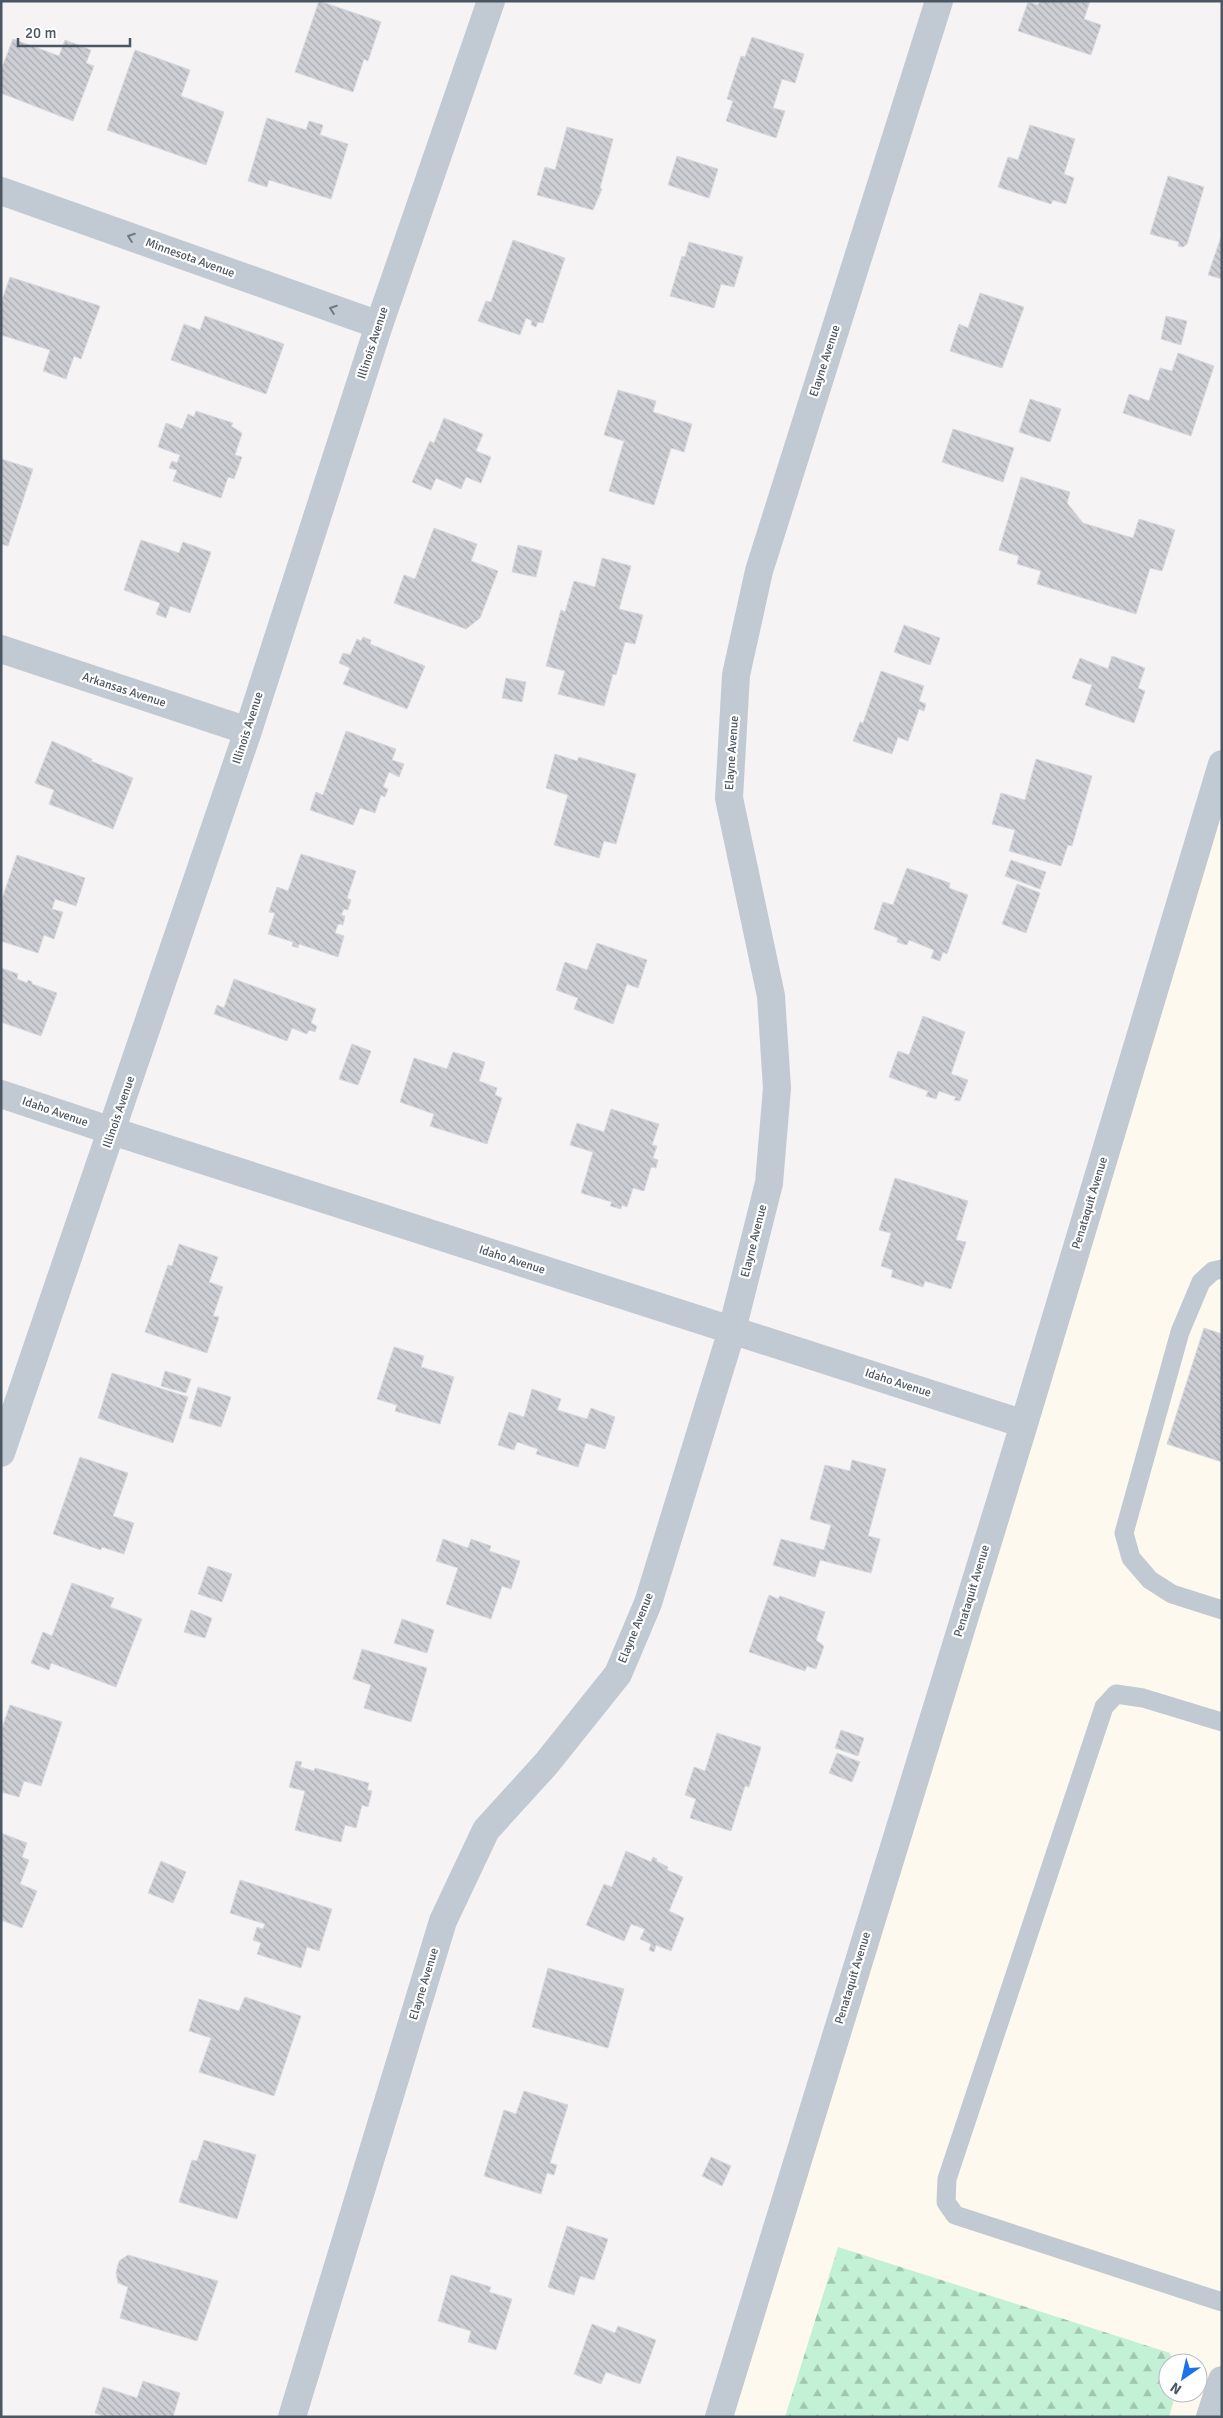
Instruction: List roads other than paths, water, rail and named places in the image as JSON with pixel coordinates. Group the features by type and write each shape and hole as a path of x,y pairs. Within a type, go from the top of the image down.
{"street":[{"name":"Illinois Avenue","path":"1,1454 248,731 379,325 491,1"},
{"name":"Elayne Avenue","path":"301,2414 443,1922 486,1830 546,1764 618,1674 648,1603 732,1330 769,1183 777,1088 771,996 729,798 736,676 759,571 939,1"},
{"name":"Minnesota Avenue","path":"1,191 379,325"},
{"name":"Arkansas Avenue","path":"1,649 248,731"},
{"name":"Penataquit Avenue","path":"719,2417 1024,1424 1222,764"},
{"name":"Idaho Avenue","path":"1,1094 1024,1424"},
{"path":"1215,2413 1222,2380"}],"lane":[{"path":"1222,1269 1213,1271 1201,1282 1180,1332 1124,1533 1131,1558 1150,1580 1172,1594 1222,1610"},
{"path":"1222,1722 1143,1698 1116,1694 1104,1708 947,2179 946,2202 955,2216 1222,2302"}]}
